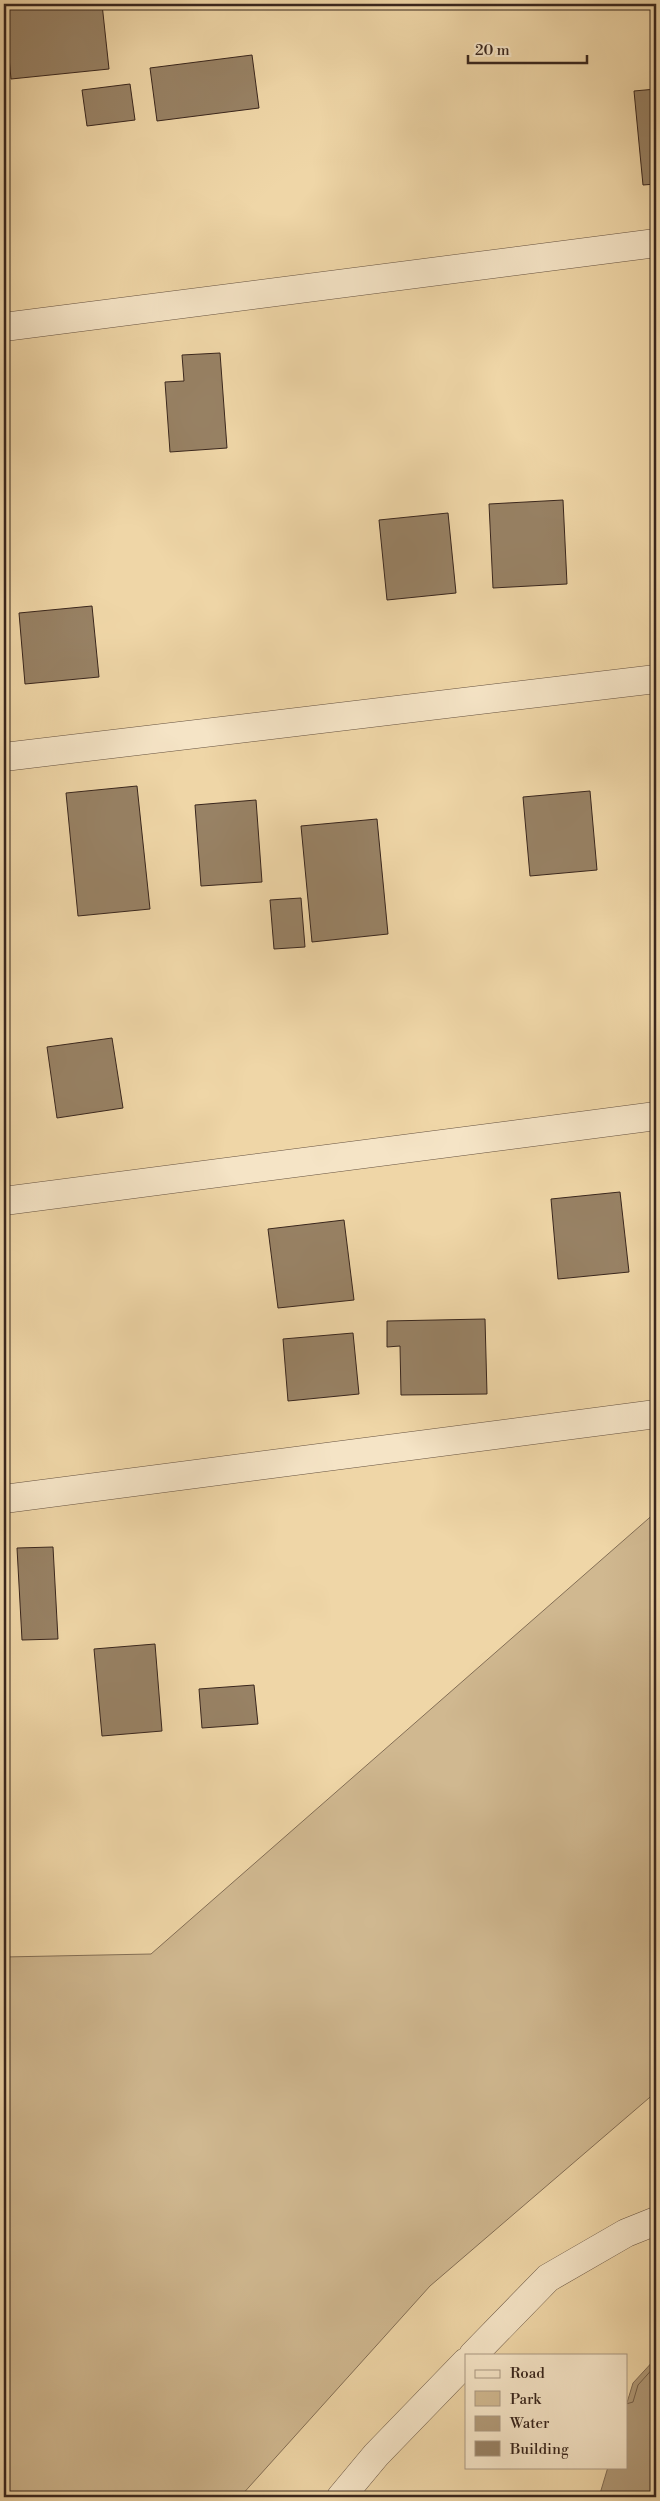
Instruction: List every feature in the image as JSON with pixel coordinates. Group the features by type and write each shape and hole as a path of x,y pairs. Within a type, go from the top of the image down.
{"street":[{"path":"4,327 656,243"},
{"path":"4,757 656,679"},
{"path":"4,1201 656,1116"},
{"path":"4,1499 656,1414"},
{"path":"474,2354 548,2278 626,2233 656,2221"},
{"path":"341,2497 376,2455 465,2363"}],"green space":[{"path":"656,1512 656,2092 430,2286 240,2497 4,2497 4,1957 151,1954"}],"water":[{"path":"656,2358 656,2497 599,2497 608,2468 628,2468 628,2399 633,2383"}],"building":[{"path":"4,4 102,4 109,69 11,79"},
{"path":"252,55 259,108 157,121 150,68"},
{"path":"130,84 135,120 87,126 82,90"},
{"path":"656,89 656,184 643,185 634,91"},
{"path":"220,353 227,448 170,452 165,382 184,381 182,355"},
{"path":"563,500 567,584 493,588 489,504"},
{"path":"448,513 456,593 387,600 379,520"},
{"path":"92,606 99,677 25,684 19,613"},
{"path":"137,786 150,909 78,916 66,793"},
{"path":"590,791 597,870 530,876 523,797"},
{"path":"256,800 262,882 201,886 195,805"},
{"path":"377,819 388,934 312,942 301,826"},
{"path":"301,898 305,947 274,949 270,900"},
{"path":"112,1038 123,1108 57,1118 47,1047"},
{"path":"620,1192 629,1272 558,1279 551,1199"},
{"path":"344,1220 354,1300 278,1308 268,1229"},
{"path":"485,1319 487,1394 401,1395 400,1346 387,1347 387,1321"},
{"path":"353,1333 359,1394 288,1401 283,1339"},
{"path":"53,1547 58,1639 22,1640 17,1548"},
{"path":"155,1644 162,1731 102,1736 94,1649"},
{"path":"254,1685 258,1724 202,1728 199,1689"}]}
